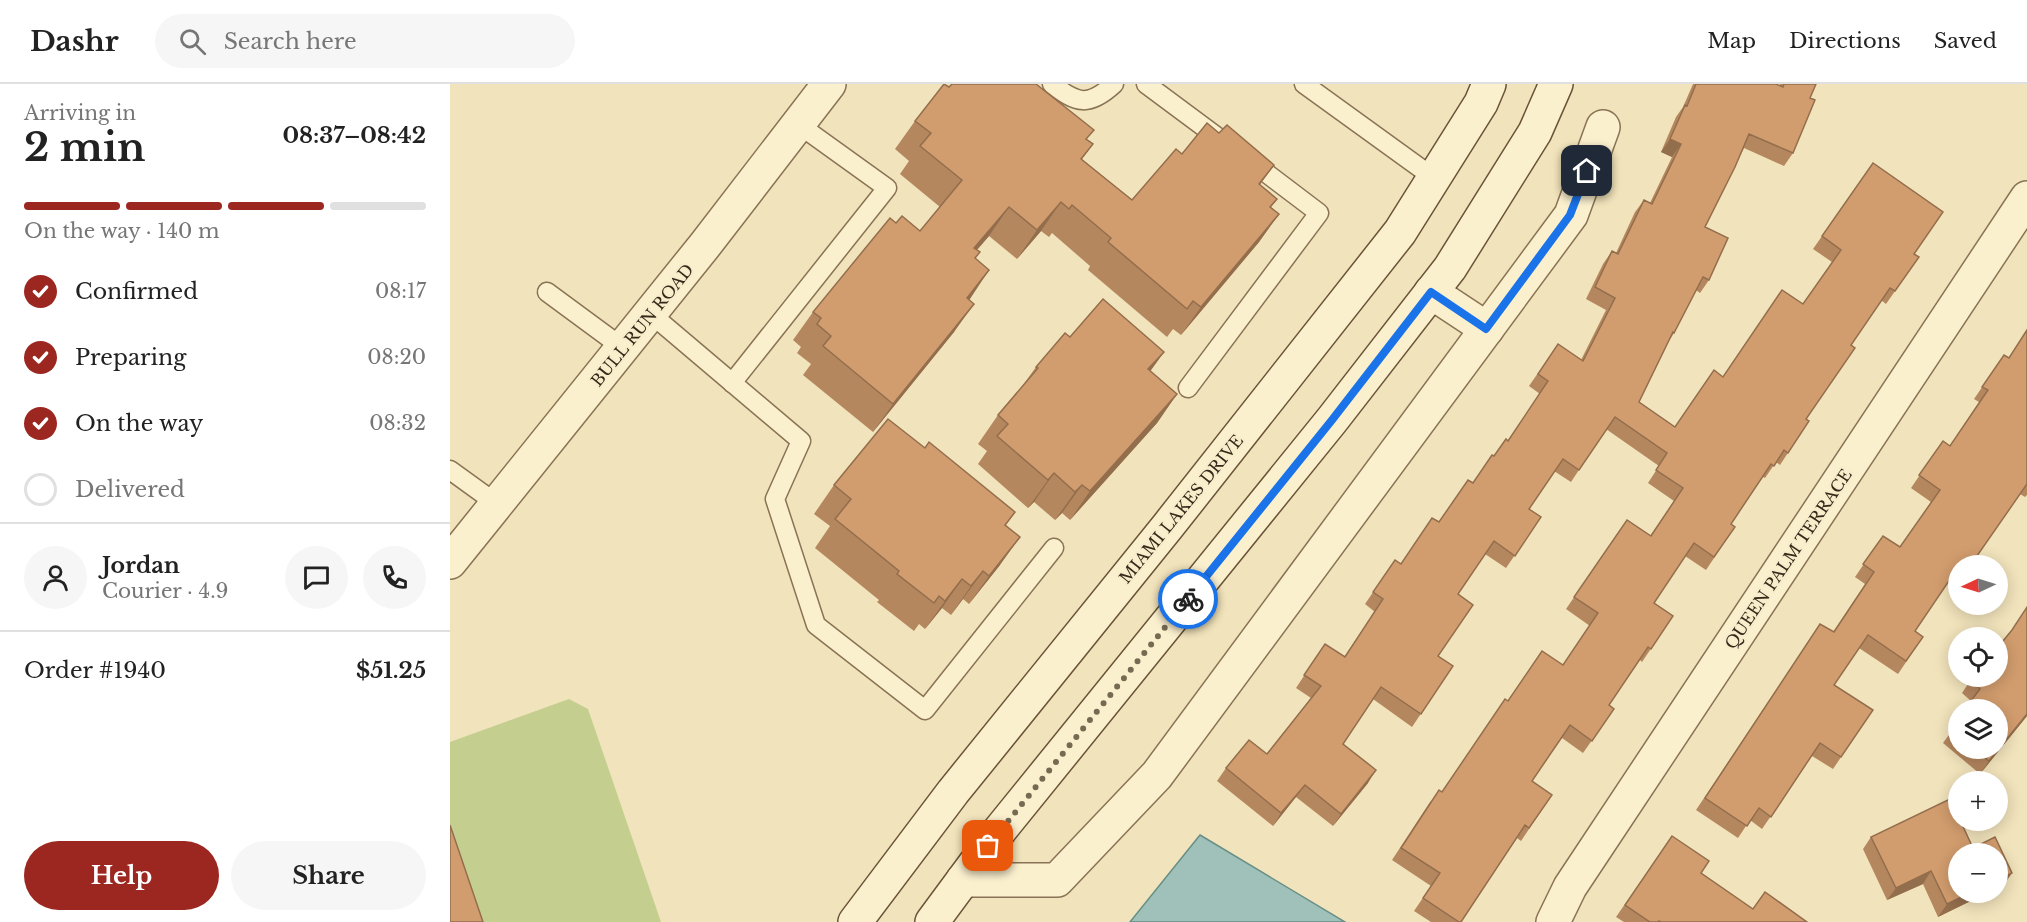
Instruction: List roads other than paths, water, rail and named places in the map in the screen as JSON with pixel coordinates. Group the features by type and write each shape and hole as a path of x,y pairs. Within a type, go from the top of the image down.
{"street":[{"name":"BULL RUN ROAD","path":"450,562 651,314 829,84"},
{"name":"MIAMI LAKES DRIVE","path":"855,922 953,792 1284,382 1400,232 1481,103 1489,84"},
{"path":"932,922 1000,830 1325,429 1450,268 1535,132 1556,84"},
{"path":"963,880 1057,880 1157,775 1570,215 1603,127"},
{"name":"QUEEN PALM TERRACE","path":"1553,922 1570,886 2027,198"},
{"path":"1431,292 1486,329"}],"lane":[{"path":"1052,84 1071,99 1087,100 1103,93 1114,84"},
{"path":"1146,84 1319,213 1188,388"},
{"path":"1304,84 1434,178"},
{"path":"732,383 887,188 798,124"},
{"path":"547,292 623,348"},
{"path":"651,314 801,441 775,499 816,625 925,710 1054,548"},
{"path":"450,470 497,504"}],"water":[{"path":"1200,835 1345,922 1130,922"}]}
